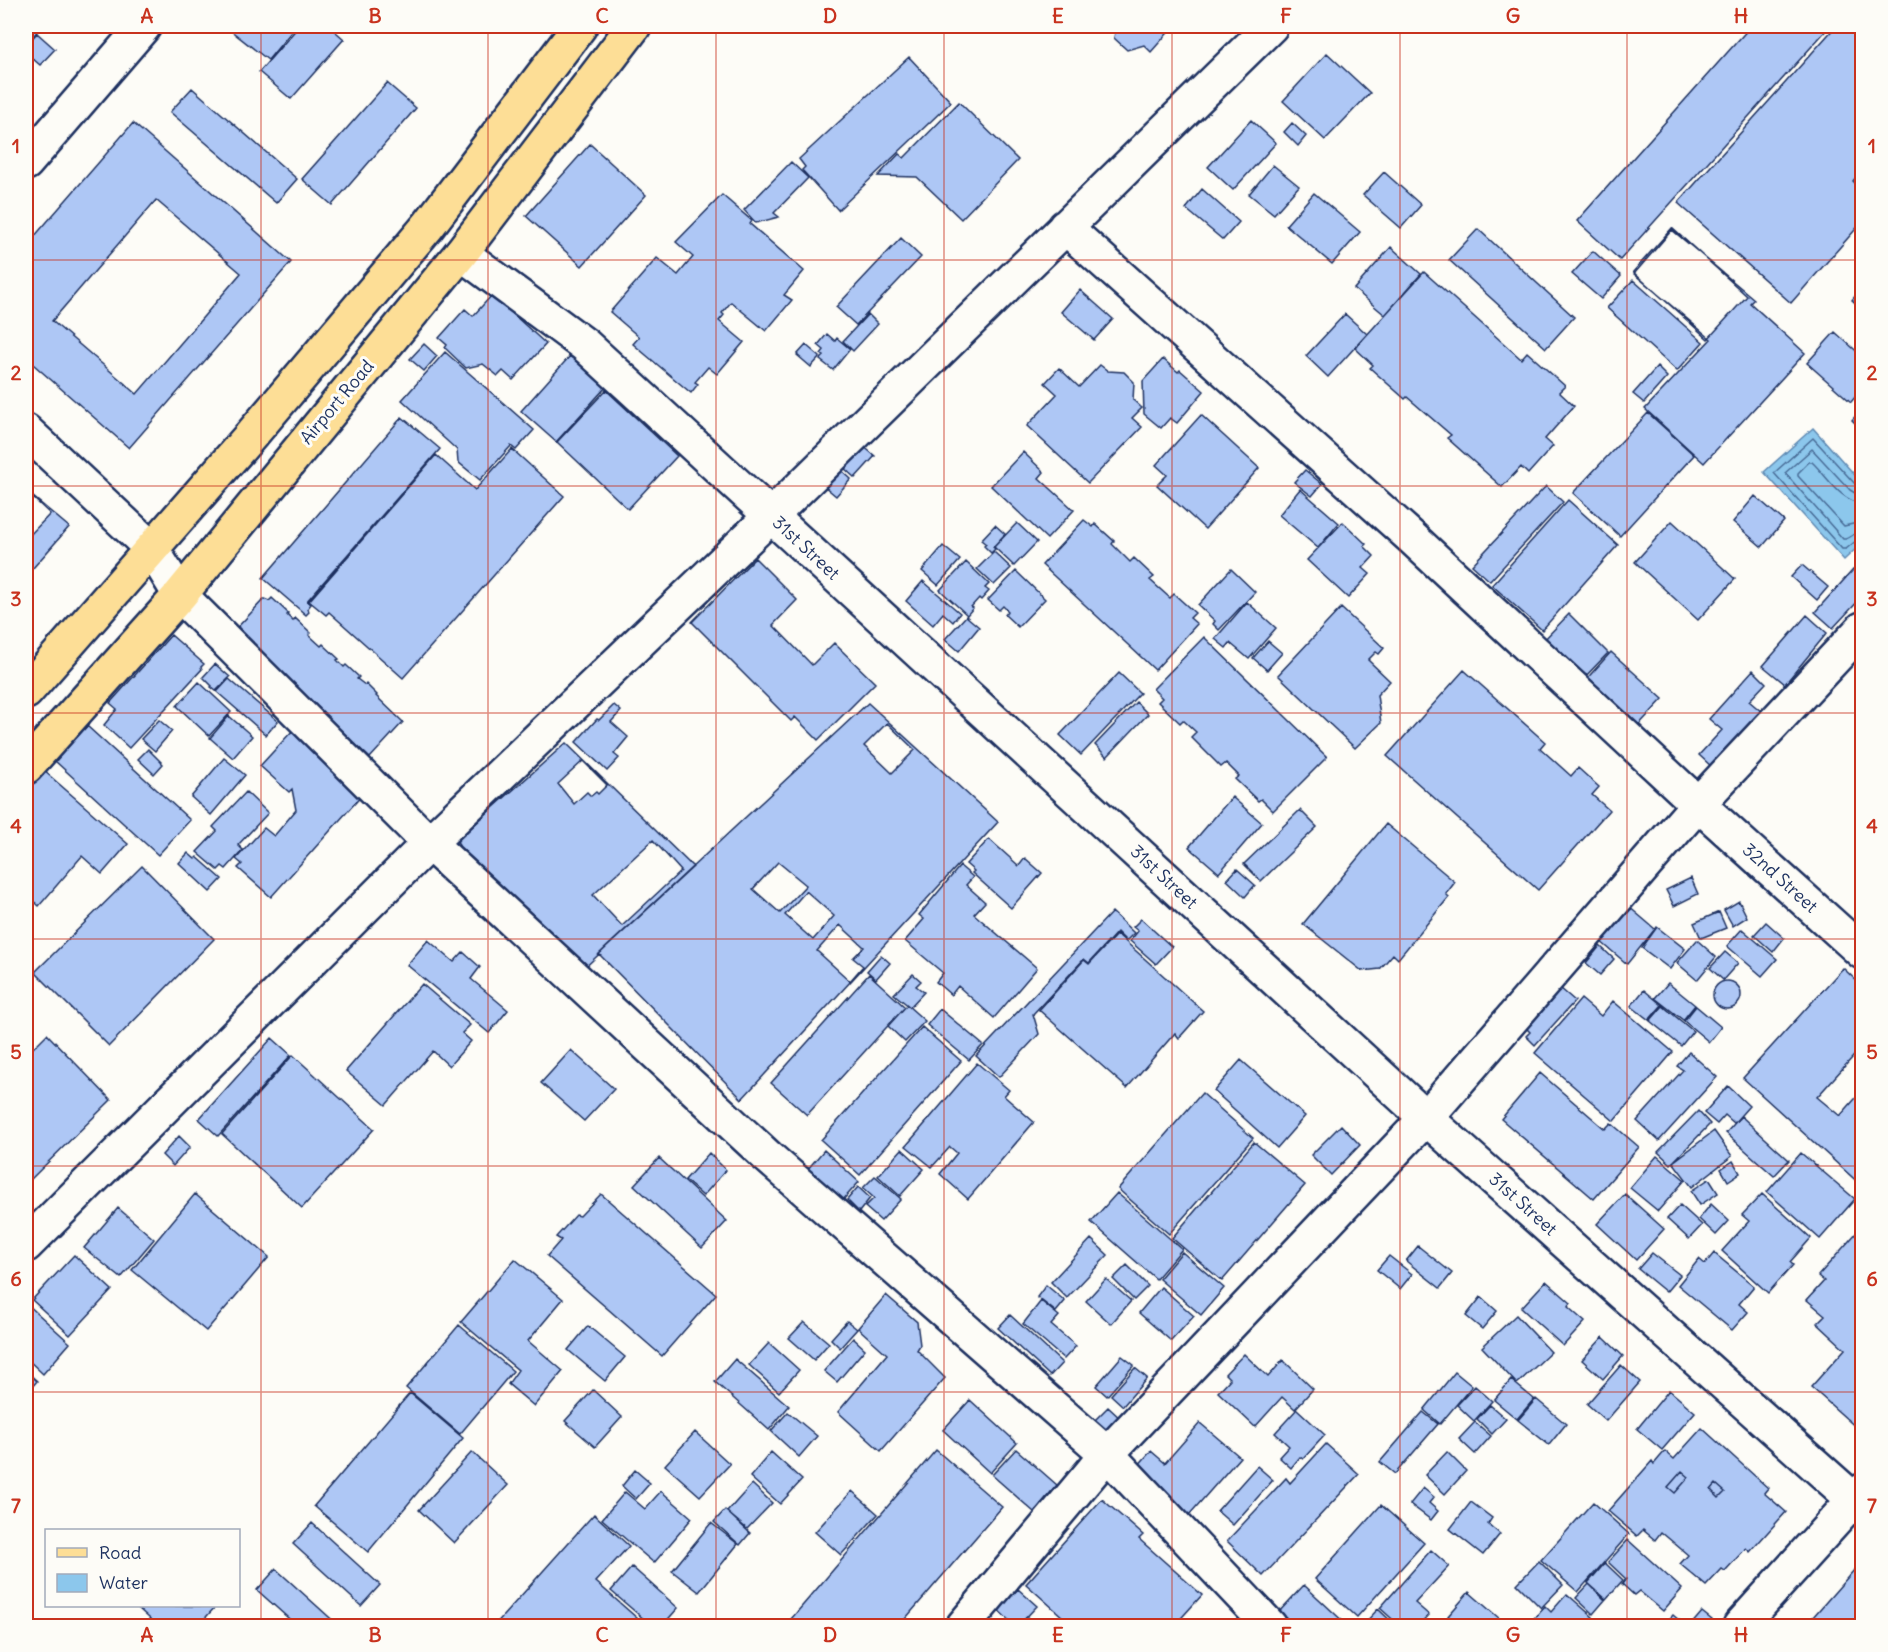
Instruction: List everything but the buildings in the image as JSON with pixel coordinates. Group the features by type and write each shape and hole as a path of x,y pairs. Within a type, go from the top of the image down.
{"main road":[{"path":"26,692 253,434 428,226 580,26"},
{"name":"Airport Road","path":"26,767 180,595 461,253 634,26"}],"street":[{"path":"26,163 144,26"},
{"path":"26,1245 429,843 771,516 1271,26"},
{"name":"32nd Street","path":"1065,226 1410,537 1698,804 1863,952"},
{"name":"31st Street","path":"461,253 585,345 1426,1118 1860,1499"},
{"path":"26,431 152,549 180,595 429,843 768,1157 1107,1454 1270,1626"},
{"path":"963,1626 1107,1454 1426,1118 1698,804 1863,629"},
{"path":"1740,1626 1860,1499"}],"water":[{"path":"1813,428 1862,483 1862,543 1844,560 1764,472"}]}
